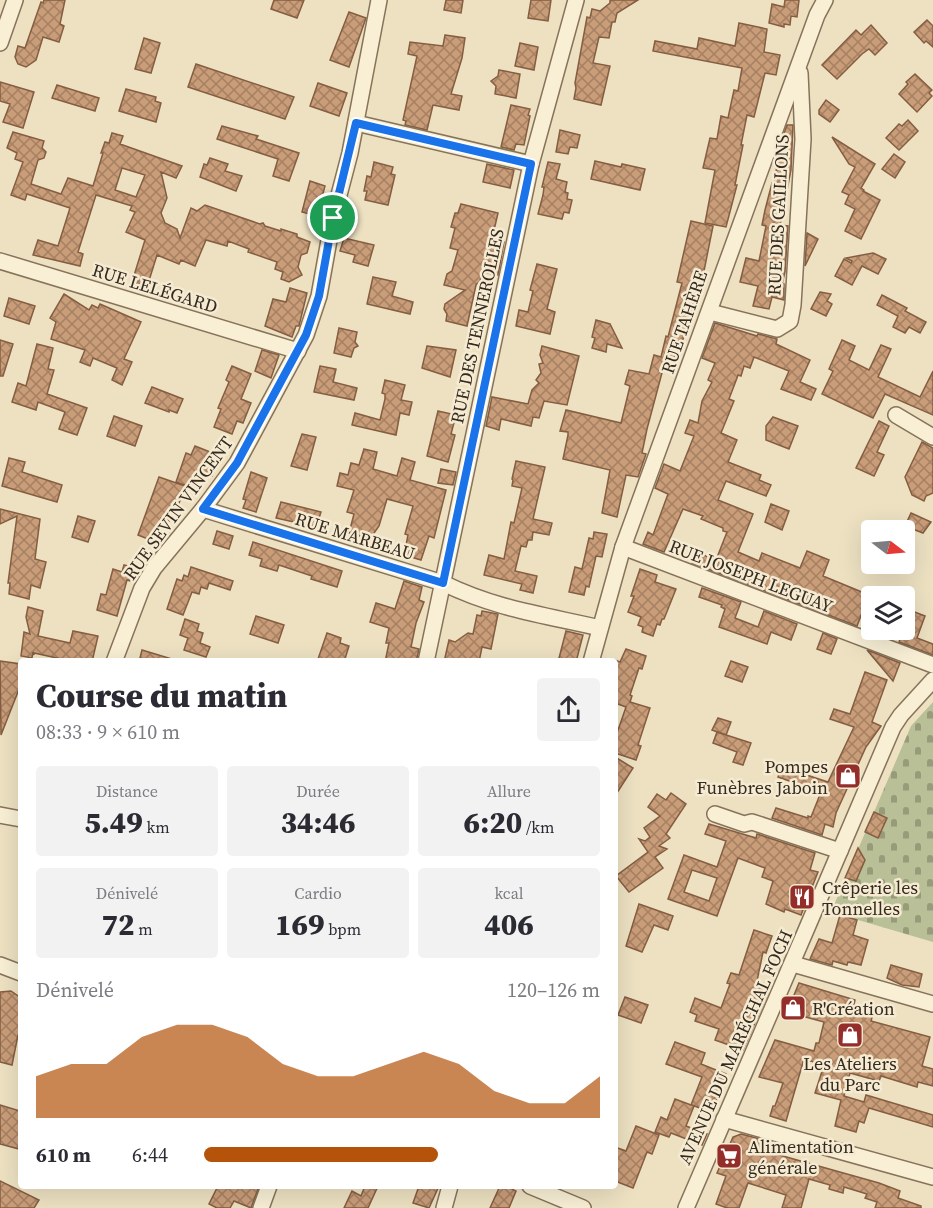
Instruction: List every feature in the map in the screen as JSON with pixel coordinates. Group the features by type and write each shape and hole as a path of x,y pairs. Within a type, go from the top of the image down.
{"street":[{"path":"0,43 15,0"},
{"name":"RUE SEVIN VINCENT","path":"116,658 142,588 154,567 203,509 237,463 306,335 319,296 333,218 356,123 379,0"},
{"name":"RUE DES TENNEROLLES","path":"427,658 531,164 576,0"},
{"name":"RUE TAHÈRE","path":"592,658 623,547 710,312 753,185 777,127 817,15 825,0"},
{"name":"RUE DES GAILLONS","path":"710,312 777,329 790,321 793,305 803,139 800,64"},
{"path":"356,123 531,164"},
{"name":"RUE LELÉGARD","path":"0,261 298,351"},
{"path":"896,416 933,437"},
{"name":"RUE MARBEAU","path":"203,509 443,583 513,610 600,628"},
{"name":"RUE JOSEPH LEGUAY","path":"623,547 933,665"},
{"name":"AVENUE DU MARÉCHAL FOCH","path":"686,1208 793,964 893,727 933,680"},
{"path":"715,814 744,824 752,822 840,851"},
{"path":"0,815 18,818"},
{"path":"793,964 933,1004"},
{"path":"0,965 18,972"},
{"path":"724,1119 933,1177"},
{"path":"261,1208 268,1189"},
{"path":"444,1208 449,1189"},
{"path":"537,1189 583,1208"}],"green space":[{"path":"933,702 933,942 831,912 911,726"}],"building":[{"path":"44,0 65,0 60,24 64,26 59,42 43,37 36,60 26,67 18,64 15,57 18,46 25,48 41,2 43,3"},
{"path":"274,0 304,0 297,18 271,9"},
{"path":"446,0 463,0 461,13 444,10"},
{"path":"531,0 551,0 548,21 528,18"},
{"path":"610,0 638,0 617,13 615,22 612,22 609,38 599,37 593,63 610,66 601,105 574,99 575,83 587,17 590,18 592,9 600,11 610,3"},
{"path":"785,0 799,0 797,17 791,16 790,25 784,24 784,27 769,23 772,4 784,7"},
{"path":"349,12 366,18 349,67 330,60"},
{"path":"927,20 933,26 933,47 926,41 924,43 914,32"},
{"path":"739,23 767,29 764,52 780,55 776,75 765,73 754,117 747,115 735,185 737,185 726,227 705,223 715,170 703,168 710,138 717,139 721,116 728,118 734,90 738,91 742,68 653,51 655,41 697,49 699,38 735,46"},
{"path":"871,25 887,43 875,55 869,49 862,54 837,79 822,65 856,30 861,35"},
{"path":"445,35 465,38 462,58 451,94 462,96 459,110 433,105 427,130 405,125 406,121 403,120 417,56 408,54 410,42 443,46"},
{"path":"144,38 160,43 151,73 135,69"},
{"path":"520,43 538,47 534,70 515,66"},
{"path":"196,64 294,97 285,119 188,87"},
{"path":"499,70 520,74 516,98 495,94 496,86 491,81 498,76"},
{"path":"915,74 932,90 929,93 932,96 917,112 899,94 908,84 906,82"},
{"path":"0,82 34,92 23,128 3,122 10,104 0,101"},
{"path":"318,83 347,93 339,116 310,106"},
{"path":"57,85 99,98 95,111 52,98"},
{"path":"126,89 156,97 155,101 161,103 156,122 119,111"},
{"path":"826,100 839,110 830,122 819,114"},
{"path":"511,105 530,109 524,145 516,144 514,150 501,147"},
{"path":"908,120 918,131 899,150 886,138 899,124 902,126"},
{"path":"787,125 793,125 791,170 786,195 782,194 778,215 782,216 780,225 788,226 782,284 784,284 784,300 772,297 769,309 753,306 758,286 740,282 746,258 759,261 766,226 762,225 765,210 772,183 774,183 781,142"},
{"path":"222,126 258,136 256,139 299,153 289,181 273,176 278,159 217,139"},
{"path":"560,130 580,135 577,148 570,147 568,154 556,152"},
{"path":"13,132 44,141 42,148 46,152 44,158 38,160 31,184 61,194 68,178 93,186 105,142 109,143 112,133 123,136 120,144 182,166 176,178 161,172 167,198 161,213 165,223 177,229 180,238 191,208 197,211 205,205 260,224 263,223 265,226 297,234 297,237 310,242 307,253 301,255 298,267 302,275 289,282 281,279 283,272 275,269 277,262 248,252 249,249 228,241 227,246 206,240 195,266 181,260 179,264 157,255 147,287 132,282 145,240 126,232 135,212 130,210 132,206 96,195 78,252 83,254 80,266 33,255 38,240 58,246 70,208 27,194 25,200 11,195 23,162 15,159 17,153 7,148","holes":["122,168 145,175 136,197 115,190"]},
{"path":"832,137 875,164 861,188 880,200 861,239 845,231 855,209 845,204 849,195 842,192 855,167 849,164"},
{"path":"894,154 905,162 895,178 882,169"},
{"path":"210,158 228,164 225,171 242,176 236,191 200,177 204,164 207,165"},
{"path":"595,161 621,167 622,164 645,169 640,190 591,179"},
{"path":"374,162 393,167 391,174 395,175 388,205 365,200 367,176 371,177"},
{"path":"548,162 560,164 556,179 567,182 565,192 568,193 567,199 572,200 569,213 564,212 562,219 538,214"},
{"path":"487,164 514,170 510,188 483,182"},
{"path":"310,181 325,186 317,216 302,212"},
{"path":"461,204 498,213 492,239 504,242 498,275 482,272 480,281 476,285 467,326 446,321 447,314 444,309 445,304 465,290 444,285 447,274 452,271 458,250 450,248 455,228 451,227 455,213 458,213"},
{"path":"691,221 713,226 701,286 698,285 680,350 676,352 670,371 663,369 642,453 646,454 638,477 626,475 617,517 602,513 610,470 563,459 568,432 560,431 566,410 621,423 630,386 625,384 629,370 649,374 654,355 661,357 666,336 668,337 682,283 677,282"},
{"path":"807,233 818,239 805,266"},
{"path":"344,238 374,245 368,266 353,262 355,255 340,251"},
{"path":"873,253 886,259 878,274 862,266 852,285 835,276 844,259 851,263 852,261 846,258"},
{"path":"537,264 557,269 547,309 555,312 550,334 516,326 519,310 528,312 533,291 530,290"},
{"path":"373,277 396,282 392,296 413,302 410,314 367,304"},
{"path":"290,288 307,293 299,326 296,326 292,337 265,326 273,299 286,302"},
{"path":"820,292 831,294 827,301 832,304 826,316 811,309"},
{"path":"64,294 89,310 92,305 98,308 100,304 141,322 124,359 132,362 122,385 112,380 117,368 93,358 90,366 80,362 85,350 51,339 56,322 50,318"},
{"path":"882,295 907,308 905,311 926,322 920,333 909,327 905,333 893,327 898,316 877,305"},
{"path":"9,298 35,306 29,324 4,316"},
{"path":"596,320 610,324 622,348 607,344 606,352 592,348"},
{"path":"715,323 757,336 758,334 777,339 776,344 810,360 800,382 816,389 811,400 781,389 789,371 754,357 750,368 744,366 741,376 738,375 729,399 734,401 721,433 737,440 728,462 761,475 759,480 771,485 766,496 726,481 718,500 753,514 738,552 759,561 762,553 800,568 807,551 829,560 823,576 861,592 861,616 857,626 692,563 696,552 716,560 727,532 701,519 703,516 683,509 664,552 643,544 648,532 653,535 668,494 655,488 664,464 680,471 694,436 685,433 690,420 698,423 702,401 712,382 708,380 715,363 702,358"},
{"path":"339,328 357,332 355,342 358,346 354,348 351,357 334,353"},
{"path":"0,340 13,344 3,376 0,376"},
{"path":"842,340 855,346 849,360 869,370 881,345 891,349 878,377 920,397 933,371 933,415 885,394 873,418 822,394 833,371 829,369"},
{"path":"37,344 53,348 48,369 54,370 47,394 87,408 77,435 59,429 65,412 38,402 36,410 12,402 18,383 26,386"},
{"path":"427,346 456,350 450,377 422,368"},
{"path":"542,346 579,356 567,405 544,401 539,418 533,417 531,426 501,419 499,430 486,426 492,397 528,404 532,390 539,383 536,380 541,373 539,364 543,363 540,355"},
{"path":"262,350 279,355 271,378 255,371"},
{"path":"232,366 251,374 241,399 251,403 243,423 237,421 232,434 214,427"},
{"path":"320,366 336,369 333,382 357,388 354,400 314,392"},
{"path":"385,380 405,385 401,400 412,402 409,415 400,413 396,435 352,425 355,413 380,420 385,399 385,394 382,393"},
{"path":"152,387 183,399 177,413 145,403"},
{"path":"438,411 456,415 451,434 455,435 448,462 427,456"},
{"path":"114,416 142,426 135,446 107,436"},
{"path":"773,417 798,426 789,449 766,440 766,426"},
{"path":"879,421 889,426 877,452 884,455 874,476 856,468"},
{"path":"302,434 316,437 307,470 291,466"},
{"path":"922,442 933,448 933,493 926,496 924,501 912,495 905,477"},
{"path":"195,446 210,452 208,458 218,462 212,476 204,473 198,490 176,482 186,453 191,455"},
{"path":"364,449 377,452 373,469 397,476 402,458 415,462 410,480 446,490 434,538 429,536 421,560 404,555 408,535 405,534 413,506 387,499 379,526 370,539 349,533 354,514 347,512 354,490 337,486 340,473 348,475 351,463 359,465"},
{"path":"9,458 25,462 22,472 62,485 57,502 2,486"},
{"path":"516,461 545,467 533,519 552,523 549,535 533,532 532,540 528,540 526,547 521,546 515,571 537,576 533,593 520,590 522,584 484,575 489,555 504,559 511,522 514,523 522,488 512,486"},
{"path":"441,469 456,472 453,485 438,483"},
{"path":"251,472 267,478 256,512 243,508 246,500 243,499"},
{"path":"159,477 185,486 177,509 173,508 169,521 161,518 153,541 138,535"},
{"path":"281,502 321,512 316,527 276,518"},
{"path":"771,504 789,511 782,530 765,522"},
{"path":"0,509 40,519 35,559 46,562 40,588 31,585 29,599 9,594 10,583 8,583 17,516 0,524"},
{"path":"911,513 931,522 923,533 915,530 915,520 908,520"},
{"path":"78,516 95,521 88,542 72,537"},
{"path":"217,531 233,536 229,549 213,544"},
{"path":"594,532 607,534 602,557 596,556 589,587 586,586 584,595 569,592 575,567 582,569 589,538 593,539"},
{"path":"253,542 342,571 337,587 279,565 277,571 260,566 262,559 249,555"},
{"path":"124,565 142,569 134,582 127,580 117,616 97,610 101,594 106,595 113,569 122,572"},
{"path":"191,567 233,581 230,590 209,583 207,589 201,587 199,594 192,592 183,615 167,609 177,579 182,581 184,575 188,577"},
{"path":"640,569 657,575 655,582 676,589 664,619 660,625 657,624 653,636 642,632 643,627 638,625 641,617 628,612"},
{"path":"404,581 422,587 419,600 424,602 416,623 411,647 419,649 417,658 386,658 389,628 370,622 376,603 395,609"},
{"path":"702,588 741,602 735,618 758,627 764,611 797,624 791,640 771,632 767,644 719,627 725,609 721,607 722,605 699,597"},
{"path":"28,607 43,611 38,636 70,643 73,631 98,636 93,658 57,658 34,653 34,655 33,652 32,658 21,656 24,632 30,634 26,617"},
{"path":"482,611 498,614 491,649 482,647 480,658 445,658 449,640 455,642 468,633 473,634 477,615 481,616"},
{"path":"915,612 925,616 917,638 933,644 933,655 899,642 900,640 915,640"},
{"path":"256,616 284,625 278,643 250,634"},
{"path":"185,619 199,624 197,631 203,633 200,643 210,647 206,657 184,650 188,638 180,635"},
{"path":"566,631 583,635 577,658 559,658"},
{"path":"327,633 341,638 340,643 349,646 345,658 318,658"},
{"path":"823,633 837,639 831,654 817,649"},
{"path":"626,649 646,656 642,669 639,668 630,695 632,696 630,702 650,708 638,745 641,746 636,760 618,754 618,730 626,707 618,704 618,661 620,662"},
{"path":"142,650 169,658 140,658"},
{"path":"867,650 900,663 893,681"},
{"path":"0,661 18,664 18,692 1,735"},
{"path":"731,661 748,667 742,682 725,676"},
{"path":"865,672 887,680 872,722 881,726 866,747 836,813 833,827 825,824 822,835 772,818 776,808 811,817 821,792 778,777 782,767 828,782 854,727 830,719 834,709 850,714"},
{"path":"718,718 731,722 726,735 712,730"},
{"path":"717,732 751,743 743,765 733,762 737,752 713,743"},
{"path":"618,759 633,768 618,791"},
{"path":"671,793 686,804 666,834 670,838 659,846 667,849 655,857 663,868 629,892 618,878 618,874 648,852 639,839 645,841 650,837 644,828 660,816 648,807 657,794 666,800"},
{"path":"874,812 887,818 878,838 865,832"},
{"path":"709,824 756,838 757,834 815,853 810,870 818,872 801,915 785,909 784,912 766,904 773,881 762,877 765,868 738,858 717,916 668,899 684,855 717,867 726,841 705,834","holes":["692,870 717,878 709,901 684,892"]},
{"path":"858,848 865,860 856,881 845,878"},
{"path":"639,904 673,916 668,930 654,925 642,952 626,946"},
{"path":"840,915 857,920 853,935 868,940 861,965 848,962 847,965 833,961 832,965 810,959 819,939 832,943"},
{"path":"754,930 772,936 766,953 763,952 757,981 771,986 743,1050 715,1040 719,1029 695,1021 697,1015 690,1012 695,998 721,1008 730,984 727,983 731,973 739,975"},
{"path":"891,965 922,974 919,987 902,985 887,978"},
{"path":"799,983 855,1000 853,1009 873,1014 871,1021 930,1037 922,1066 933,1069 933,1086 918,1082 917,1087 881,1076 879,1081 850,1073 844,1096 864,1102 866,1095 933,1115 933,1127 869,1108 864,1123 859,1121 856,1132 835,1126 841,1100 815,1093 824,1065 804,1059 786,1121 770,1116 783,1083 759,1077 775,1040 814,1051 816,1043 819,1043 824,1022 787,1012"},
{"path":"11,991 18,996 18,1035 12,1065 0,1062 0,992"},
{"path":"625,997 648,1005 641,1023 618,1015"},
{"path":"675,1042 705,1053 701,1064 726,1074 712,1113 692,1105 694,1106 686,1126 707,1134 702,1145 671,1133 669,1137 655,1132 661,1117 667,1120 675,1099 691,1105 702,1077 666,1064"},
{"path":"0,1105 18,1110 18,1149 0,1144"},
{"path":"636,1126 659,1135 652,1154 647,1152 633,1188 618,1182 618,1148 626,1151"},
{"path":"741,1134 768,1141 765,1151 900,1191 898,1198 921,1206 921,1208 875,1208 877,1202 865,1198 867,1194 844,1187 843,1193 829,1189 830,1185 809,1179 801,1208 782,1208 786,1195 748,1183 739,1208 727,1208 716,1204 726,1176 717,1173 733,1137"},
{"path":"0,1181 39,1200 34,1208 0,1208"},
{"path":"216,1189 258,1189 251,1208 234,1201 230,1208 217,1208 209,1204"},
{"path":"364,1189 377,1189 368,1208 344,1208 352,1191 361,1196"},
{"path":"418,1189 438,1189 429,1208 413,1203"},
{"path":"499,1189 516,1191 509,1208 490,1208"}],"place":[{"name":"Pompes Funèbres Jaboin","path":"848,776"},
{"name":"Crêperie les Tonnelles","path":"802,897"},
{"name":"R'Création","path":"793,1008"},
{"name":"Les Ateliers du Parc","path":"850,1035"},
{"name":"Alimentation générale","path":"729,1156"}],"route":[{"path":"356,123 531,164 443,583 203,509 237,463 306,335 319,296 333,218 356,123"}]}
